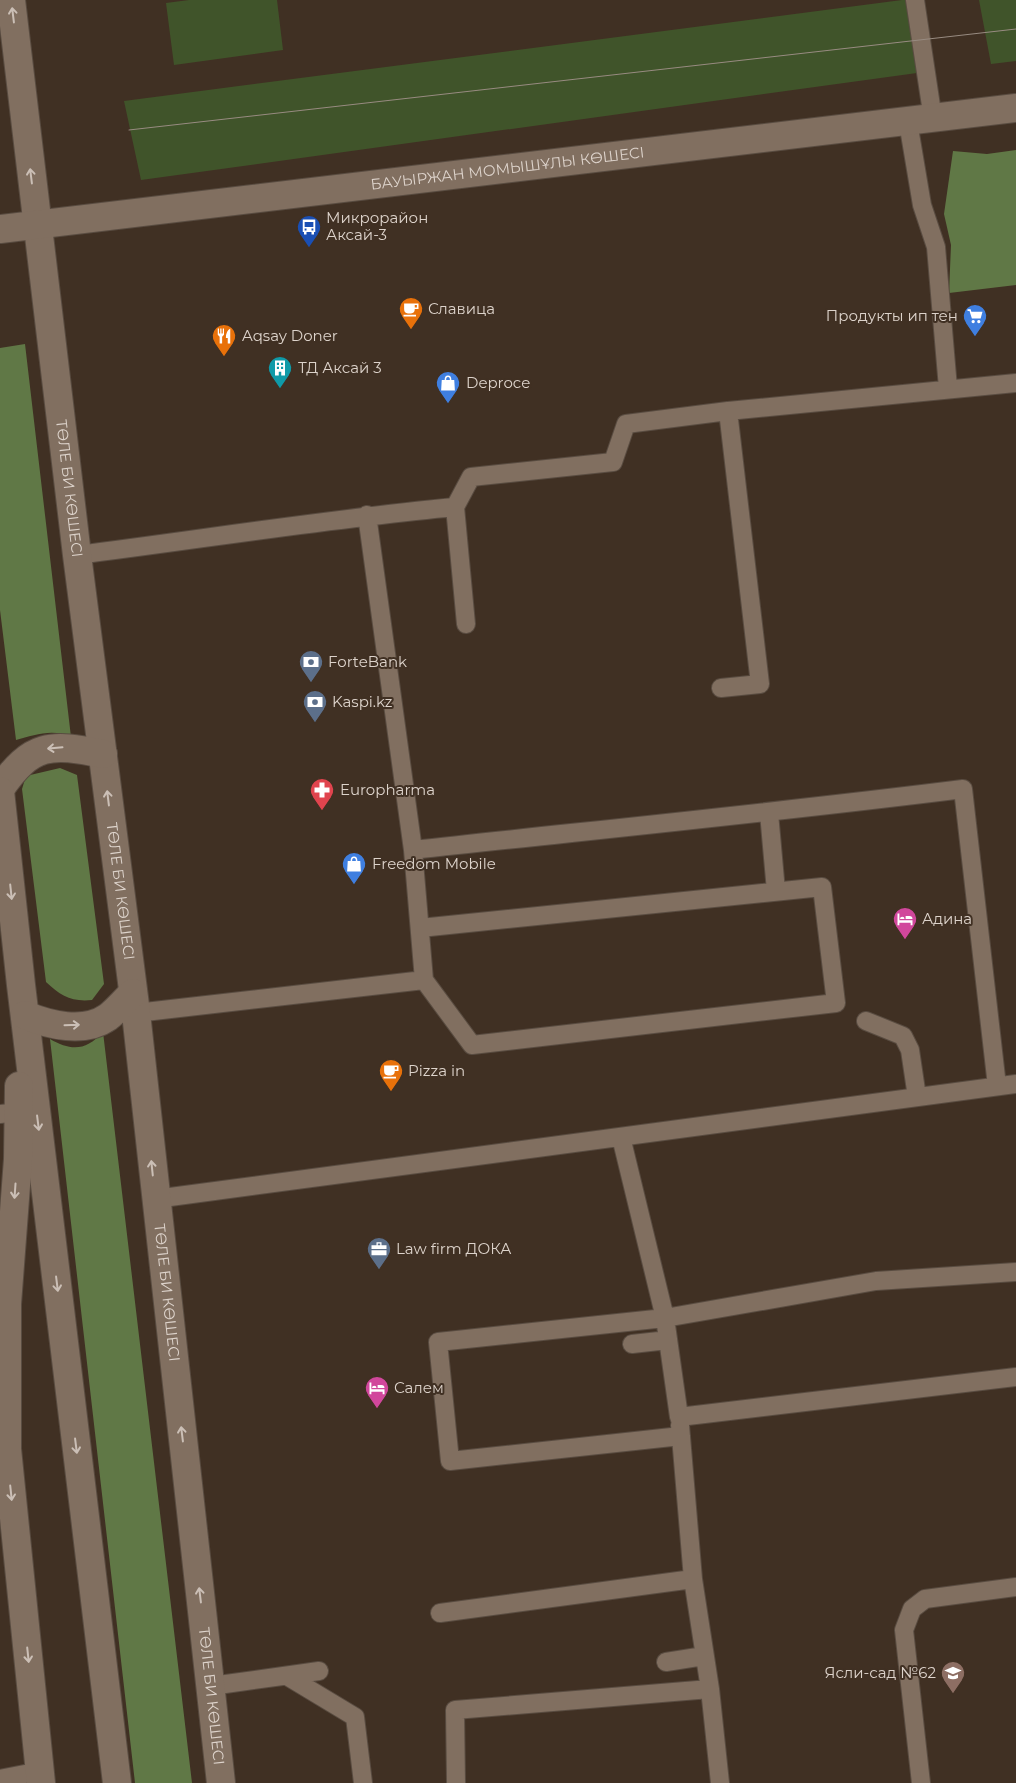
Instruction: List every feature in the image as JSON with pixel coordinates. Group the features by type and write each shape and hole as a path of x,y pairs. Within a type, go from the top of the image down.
{"main road":[{"name":"ТӨЛЕ БИ КӨШЕСІ","path":"11,0 77,555 135,1003 155,1199 221,1783"},
{"name":"БАУЫРЖАН МОМЫШҰЛЫ КӨШЕСІ","path":"0,229 1016,108"},
{"path":"103,754 71,747 50,747 22,760 0,790 21,985 117,1783"},
{"path":"21,985 9,1113 4,1456 40,1777"},
{"path":"25,1016 48,1025 90,1024 135,1003"}],"lane":[{"path":"915,0 922,205 936,247 948,388"},
{"path":"466,624 454,507 471,477 613,462 626,424 728,411 948,388 1016,383"},
{"path":"722,688 760,684 728,411"},
{"path":"77,555 240,535 367,515 454,507"},
{"path":"367,515 413,850 424,980 472,1045 836,1003 822,886 420,928"},
{"path":"413,850 638,825 769,813 963,789 997,1086"},
{"path":"769,813 776,892"},
{"path":"135,1003 424,980"},
{"path":"866,1021 903,1036 910,1050 918,1097"},
{"path":"155,1199 1016,1084"},
{"path":"620,1137 665,1318 679,1417 693,1579 710,1689 720,1783"},
{"path":"681,1436 450,1461 438,1342 665,1318 876,1281 1016,1272"},
{"path":"632,1344 668,1340"},
{"path":"679,1417 1016,1376"},
{"path":"440,1613 693,1579"},
{"path":"921,1783 904,1630 912,1609 925,1599 1016,1587"},
{"path":"666,1662 704,1656"},
{"path":"211,1686 319,1671"},
{"path":"287,1676 355,1717 364,1783"},
{"path":"456,1783 455,1710 710,1689"},
{"path":"0,1779 40,1777"}],"green space":[{"path":"189,0 277,0 283,50 174,65 166,3"},
{"path":"909,0 917,73 141,180 124,101"},
{"path":"979,0 1016,0 1016,61 991,64"},
{"path":"1016,150 1016,285 949,293 951,245 944,214 953,151 987,154"},
{"path":"25,344 71,737 64,734 50,733 37,734 16,740 0,610 0,348"},
{"path":"60,768 77,775 104,984 92,1000 72,999 57,991 46,982 22,789 26,776"},
{"path":"103,1032 192,1783 135,1783 50,1039 65,1046 78,1047 90,1043"}],"tram line":[{"path":"129,130 1016,29"}],"place":[{"name":"Микрорайон Аксай-3","path":"309,248"},
{"name":"Славица","path":"411,330"},
{"name":"Продукты ип тен","path":"975,337"},
{"name":"Aqsay Doner","path":"224,357"},
{"name":"ТД Аксай 3","path":"280,389"},
{"name":"Deproce","path":"448,404"},
{"name":"ForteBank","path":"311,683"},
{"name":"Kaspi.kz","path":"315,723"},
{"name":"Europharma","path":"322,811"},
{"name":"Freedom Mobile","path":"354,885"},
{"name":"Адина","path":"905,940"},
{"name":"Pizza in","path":"391,1092"},
{"name":"Law firm ДОКА","path":"379,1270"},
{"name":"Салем","path":"377,1409"},
{"name":"Ясли-сад №62","path":"953,1694"}]}
